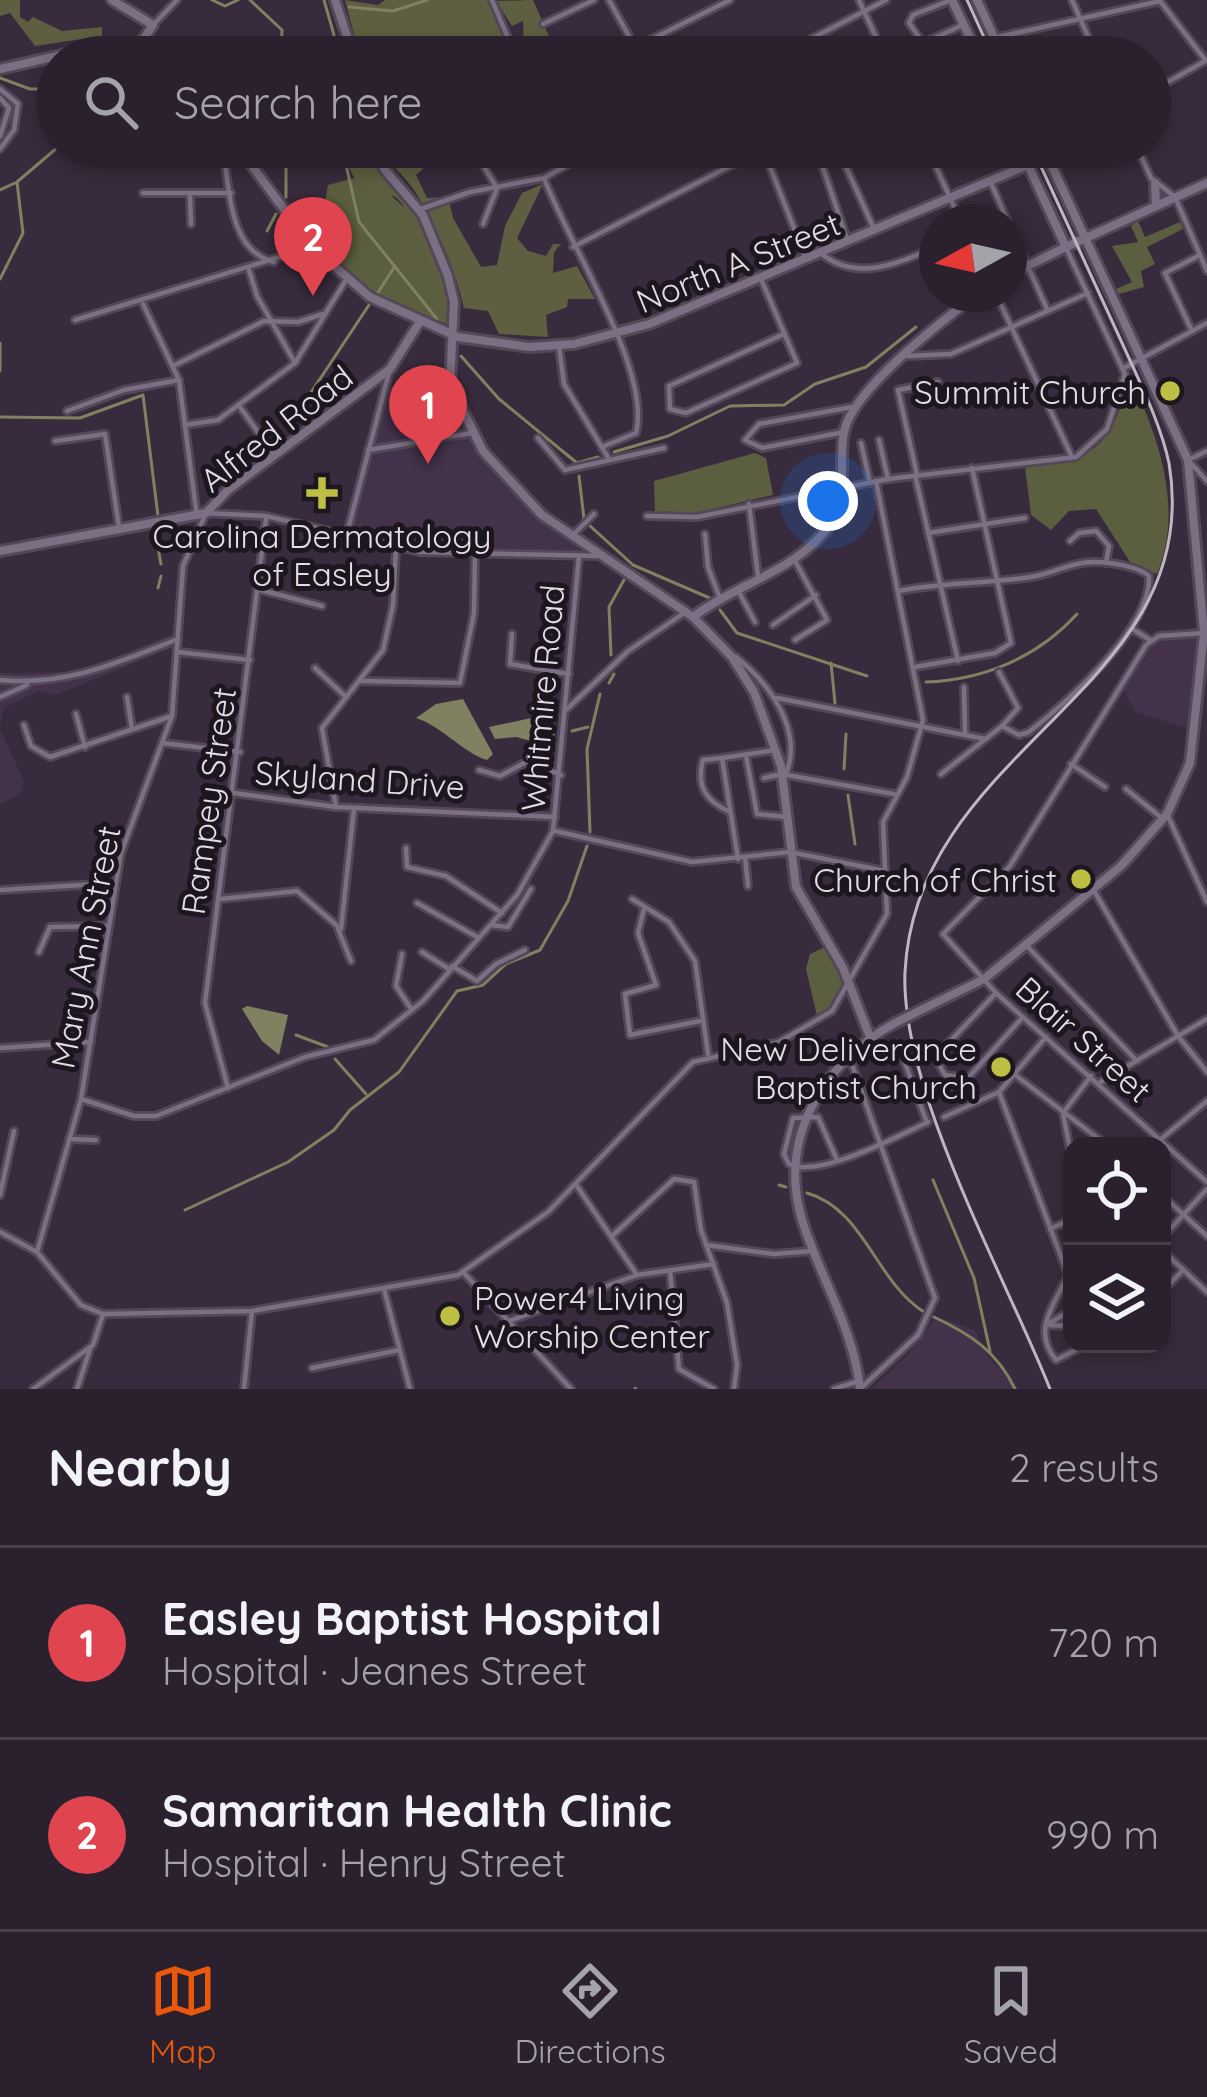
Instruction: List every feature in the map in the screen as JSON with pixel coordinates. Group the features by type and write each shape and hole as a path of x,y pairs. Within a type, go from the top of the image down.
{"main road":[{"path":"112,0 153,25 146,36"},
{"path":"335,0 347,36"},
{"path":"952,0 968,36"},
{"path":"977,0 993,36"},
{"path":"0,69 36,61"},
{"name":"North A Street","path":"253,168 312,248 346,280 419,323 511,346 559,346 617,335 823,255 1021,168"},
{"path":"384,168 420,210 453,291 450,385 471,433 524,499 690,614 724,648 754,692 784,777 790,852 804,904 850,983 870,1037"},
{"path":"1029,168 1066,247"},
{"path":"860,1386 850,1339 798,1204 796,1168 807,1114 848,1053 895,1023 984,979 1093,889 1165,817 1186,778 1198,704 1206,652 1188,460 1052,168"},
{"path":"1155,183 1156,206"},
{"path":"1028,265 1207,183"},
{"path":"690,614 760,580 830,525 842,488 844,432 855,406 957,312"},
{"name":"Alfred Road","path":"202,515 391,369 419,323"},
{"path":"0,550 202,515"},
{"path":"1198,704 1207,675"}],"street":[{"path":"153,25 177,0"},
{"path":"492,0 507,36"},
{"path":"543,24 594,0"},
{"path":"608,0 629,36"},
{"path":"657,36 730,0"},
{"path":"859,0 875,36"},
{"path":"817,36 886,0"},
{"path":"913,36 909,23 914,15 952,0"},
{"path":"1072,0 1088,36"},
{"path":"1003,36 1160,1 1206,60 1171,80"},
{"path":"938,36 963,25"},
{"path":"0,88 18,104 18,118 0,149"},
{"path":"0,98 9,108 0,136"},
{"path":"226,168 245,248 274,262"},
{"path":"484,168 496,188"},
{"path":"420,210 544,178 562,168"},
{"path":"573,247 725,168"},
{"path":"771,168 808,261"},
{"path":"823,168 849,244"},
{"path":"846,168 875,231"},
{"path":"936,168 952,204"},
{"path":"1148,168 1155,183 1174,197 1207,272"},
{"path":"544,178 617,335 638,427 629,439 602,447"},
{"path":"990,182 999,204"},
{"path":"483,224 496,188"},
{"path":"143,193 231,193"},
{"path":"190,196 190,224"},
{"path":"647,516 698,517 888,479 1072,458 1107,429 1120,399 1124,368 1066,247"},
{"path":"75,320 312,248"},
{"path":"823,255 835,264 865,270 919,252"},
{"path":"1192,331 1165,273 1200,256"},
{"path":"1028,265 1048,311"},
{"path":"249,270 269,319 295,363"},
{"path":"761,279 797,360 794,365 686,413 670,409 669,386 784,334"},
{"path":"185,425 214,422 295,363 346,280"},
{"path":"907,356 951,354 1088,293"},
{"path":"143,302 179,380 202,515 266,516 396,548 475,555 602,556"},
{"path":"1004,312 1072,458"},
{"path":"173,366 269,319 298,322 326,313"},
{"path":"1124,368 1207,323"},
{"path":"559,346 564,384 610,461"},
{"path":"346,537 391,369"},
{"path":"67,412 130,388 179,380"},
{"path":"938,382 898,390 958,661"},
{"path":"239,406 275,456"},
{"path":"844,432 754,448 745,435 759,424 855,406"},
{"path":"368,450 471,433"},
{"path":"55,441 104,434 119,527"},
{"path":"538,438 565,470 664,448"},
{"path":"879,440 888,479"},
{"path":"0,1232 37,1252 81,1305 103,1314 252,1311 463,1272 529,1228 686,1067 708,1054 779,1042 826,1017 887,914 883,822 907,777 922,725 899,592 861,443"},
{"path":"1207,451 1188,460 1207,481"},
{"path":"915,667 1010,646 972,469"},
{"path":"749,505 760,580"},
{"path":"572,536 594,514"},
{"name":"Mary Ann Street","path":"37,1252 81,1099 123,843 172,716 182,566 202,515"},
{"name":"Rampey Street","path":"228,1088 205,1003 266,516"},
{"path":"928,533 1025,518"},
{"path":"1070,541 1079,533 1096,531 1108,546 1106,563"},
{"path":"705,534 708,566 721,601"},
{"path":"336,807 322,728 377,662 391,624 396,548"},
{"path":"362,680 460,682 474,613 475,555"},
{"name":"Whitmire Road","path":"81,1099 146,1117 305,1057 360,1046 412,1010 491,925 538,866 553,831 579,556"},
{"path":"792,557 827,620 795,640"},
{"path":"899,592 939,583 1054,573 1082,563 1146,571 1150,585 1131,628 1035,728 1019,735 1002,727"},
{"path":"257,590 322,606"},
{"path":"739,592 754,622"},
{"path":"773,625 816,595"},
{"path":"566,710 628,651 690,614"},
{"path":"1131,628 1150,640 1204,633"},
{"path":"512,634 510,664 569,674"},
{"path":"0,698 33,683 98,671 178,639"},
{"path":"1105,788 1071,764 1150,640"},
{"path":"724,648 777,698 985,739"},
{"path":"178,652 250,660"},
{"path":"315,668 346,697"},
{"path":"941,774 963,762 1018,708 999,672"},
{"path":"0,680 33,683"},
{"path":"964,687 965,733"},
{"path":"127,697 132,729"},
{"path":"777,698 787,740 784,777"},
{"path":"76,714 85,747"},
{"path":"24,725 31,746 50,757 172,716"},
{"path":"162,743 240,752"},
{"path":"730,812 708,799 700,782 703,760 776,750"},
{"path":"746,755 757,814 787,818"},
{"path":"722,758 748,886"},
{"path":"479,770 500,776 528,761 561,775"},
{"name":"Blair Street","path":"1071,764 1002,876 944,931 945,940 996,993 1159,1137"},
{"path":"764,778 896,794"},
{"path":"1126,789 1165,817 1207,902"},
{"name":"Skyland Drive","path":"234,794 336,807 555,818"},
{"path":"338,929 354,807"},
{"path":"553,831 692,862 790,852 885,871"},
{"path":"406,848 406,867 446,876 502,913"},
{"path":"0,890 115,884"},
{"path":"1093,889 1178,1036 1207,1072"},
{"path":"491,925 508,927 532,890"},
{"path":"221,899 298,891 338,929 351,961"},
{"path":"632,899 679,932 695,961 708,1054"},
{"path":"417,903 479,938"},
{"path":"644,909 638,933 656,985 625,994 630,1035 635,1038 700,1021"},
{"path":"39,952 50,927 108,926"},
{"path":"1026,945 1137,1061"},
{"path":"422,952 477,981 525,950"},
{"path":"402,954 395,986 412,1010"},
{"path":"996,993 935,1058 944,1075 968,1078 1023,1017"},
{"path":"1099,1084 1207,1019"},
{"path":"944,1117 999,1092 1046,1036"},
{"path":"0,1048 91,1042"},
{"path":"796,1168 836,1160 927,1123 898,1044"},
{"path":"833,1389 860,1386 908,1348 928,1319 935,1298 848,1053"},
{"path":"1014,1074 1096,1137"},
{"path":"1068,1137 1063,1113 1091,1076"},
{"path":"999,1092 1068,1275 1046,1325 1056,1360 1070,1353"},
{"path":"1164,1137 1206,1104"},
{"path":"807,1114 822,1121 836,1160"},
{"path":"0,1195 14,1131"},
{"path":"69,1139 95,1140"},
{"name":"Blair Street","path":"1171,1149 1207,1186"},
{"path":"612,1237 680,1178 697,1187 706,1245 716,1264 737,1366 734,1389"},
{"path":"576,1184 637,1275"},
{"path":"1171,1229 1207,1186"},
{"path":"1171,1203 1207,1236"},
{"path":"1049,1229 1063,1223"},
{"path":"706,1245 774,1254 814,1251"},
{"path":"1171,1258 1207,1292"},
{"path":"506,1322 637,1275 716,1264"},
{"path":"670,1270 679,1369 714,1389"},
{"path":"1171,1283 1184,1270"},
{"path":"463,1272 571,1389"},
{"path":"384,1289 410,1389"},
{"path":"244,1389 252,1311"},
{"path":"77,1389 103,1314"},
{"path":"1046,1325 1063,1315"},
{"path":"1046,1325 1063,1326"},
{"path":"33,1389 93,1345"},
{"path":"312,1368 399,1350"}],"shaded area":[{"path":"0,0 20,0 20,17 28,22 33,17 62,31 102,27 102,36 36,36 35,46 10,13 0,16"},
{"path":"345,0 378,5 385,0 487,0 502,36 354,36"},
{"path":"533,0 549,36 523,36 523,21 512,26 496,1"},
{"path":"349,168 377,168 415,214 441,270 448,313 440,287 425,273 426,254 410,272 395,250 406,221 400,202 394,196 385,199 356,181"},
{"path":"396,168 424,168 416,175 427,198 448,197 453,218 481,267 497,265 505,226 522,193 543,184 517,238 528,251 546,256 553,244 561,244 554,252 553,273 577,266 595,299 568,299 567,307 546,315 548,337 499,334 488,311 464,308 450,263 416,193"},
{"path":"358,177 396,200 427,236 446,279 448,324 388,305 318,246 328,185"},
{"path":"1138,221 1145,237 1180,222 1183,229 1147,247 1155,264 1141,271 1144,287 1119,294 1116,289 1132,282 1112,246 1138,242 1131,226"},
{"path":"1129,373 1158,446 1168,497 1165,548 1157,574 1132,565 1096,509 1069,511 1051,530 1031,515 1025,467 1069,460 1098,444 1117,417"},
{"path":"439,381 499,479 584,554 422,550 350,536 388,388"},
{"path":"755,453 766,458 773,495 699,512 655,513 654,481"},
{"path":"175,633 172,648 56,695 40,691 4,707 0,727 0,673 79,672"},
{"path":"1197,637 1187,728 1135,712 1122,686 1143,651 1162,638"},
{"path":"463,699 493,754 487,760 416,718 436,704"},
{"path":"555,713 554,747 516,737 495,739 489,727"},
{"path":"0,729 24,782 20,794 0,804"},
{"path":"827,946 847,986 827,1012 817,1016 806,969 810,954"},
{"path":"247,1006 288,1015 279,1055 262,1041 242,1009"},
{"path":"936,1317 975,1330 986,1354 1018,1389 871,1389 906,1357"}],"waterway":[{"path":"212,0 225,6 238,0"},
{"path":"250,0 282,30 282,36"},
{"path":"324,0 334,36"},
{"path":"349,7 393,11 427,0"},
{"path":"0,78 36,89"},
{"path":"0,279 23,233 17,182 36,166"},
{"path":"286,168 286,197"},
{"path":"347,168 359,222 437,319"},
{"path":"0,190 15,183"},
{"path":"267,231 276,214"},
{"path":"377,294 395,266"},
{"path":"310,394 369,305"},
{"path":"614,452 668,436 730,406 784,405 815,384 866,367 916,327"},
{"path":"0,343 0,371"},
{"path":"461,356 499,399 577,463 598,457"},
{"path":"0,417 80,418 143,395 158,516"},
{"path":"579,476 584,519"},
{"path":"589,525 633,565 712,599"},
{"path":"155,532 161,564"},
{"path":"158,588 161,576"},
{"path":"611,655 609,607 624,580"},
{"path":"720,610 737,633 867,676"},
{"path":"926,682 969,677 1009,663 1045,642 1077,614"},
{"path":"831,663 835,703"},
{"path":"609,683 614,674"},
{"path":"590,832 587,749 600,694"},
{"path":"572,731 588,727"},
{"path":"844,769 846,734"},
{"path":"848,795 855,844"},
{"path":"185,1210 288,1162 334,1130 350,1110 399,1072 457,991 483,985 506,964 540,950 568,901 587,846"},
{"path":"296,1035 328,1047"},
{"path":"335,1059 366,1094"},
{"path":"933,1180 974,1278 990,1351"},
{"path":"779,1185 786,1187"},
{"path":"807,1193 843,1214 893,1283 924,1312"},
{"path":"934,1317 981,1345 1015,1389"}],"railway":[{"path":"967,0 983,36"},
{"path":"1042,168 1160,433 1169,463 1169,541 1145,606 1105,664 1003,771 956,829 921,894 905,972 908,1019 937,1126 1050,1389"}],"place":[{"name":"Samaritan Health Clinic","path":"313,296"},
{"name":"Summit Church","path":"1170,391"},
{"name":"Easley Baptist Hospital","path":"428,464"},
{"name":"Carolina Dermatology of Easley","path":"322,493"},
{"name":"Church of Christ","path":"1081,879"},
{"name":"New Deliverance Baptist Church","path":"1001,1067"},
{"name":"Power4 Living Worship Center","path":"450,1316"}]}
